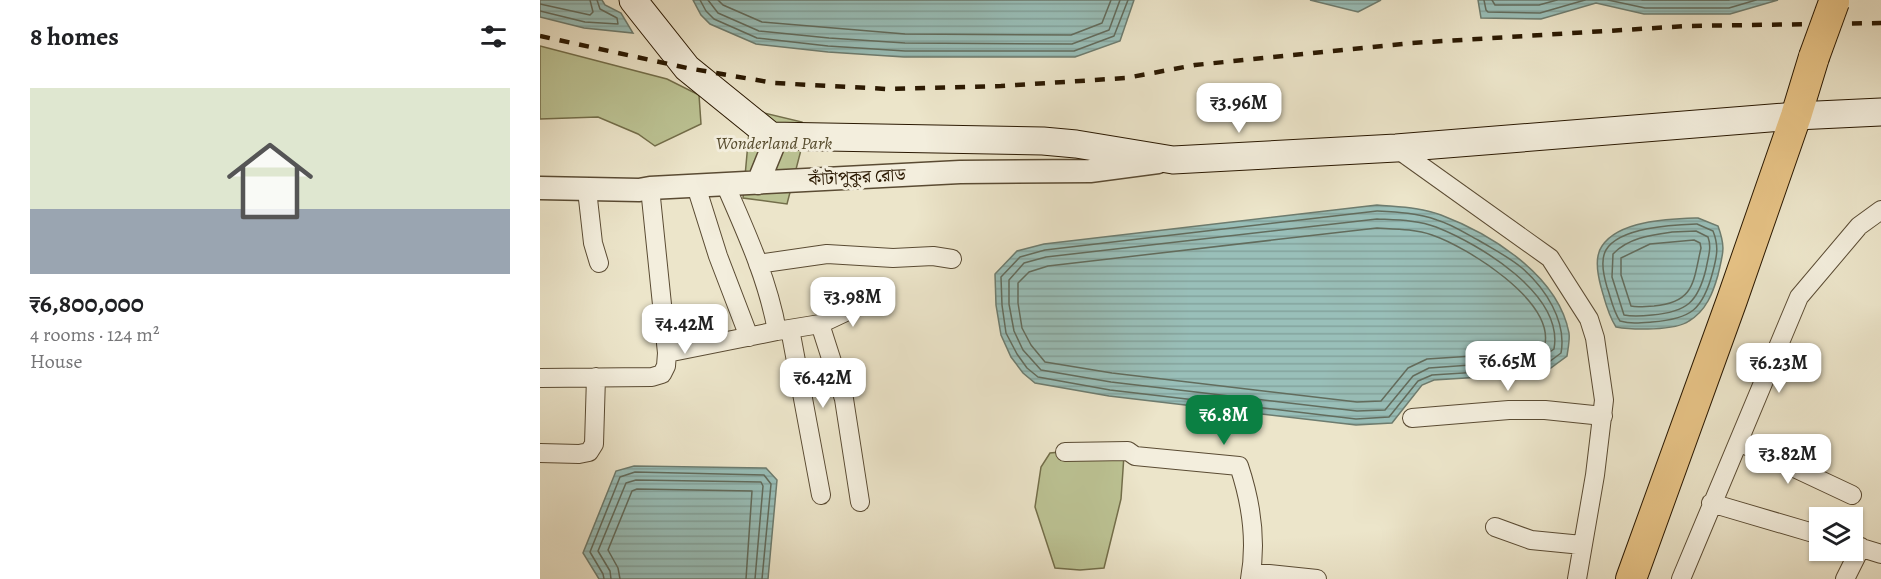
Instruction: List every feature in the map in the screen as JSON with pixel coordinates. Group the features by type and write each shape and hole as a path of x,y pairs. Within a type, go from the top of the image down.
{"main road":[{"path":"633,0 687,68 771,136 1043,141 1076,144 1173,160 1396,148 1796,116 1881,112"},
{"path":"1630,579 1732,300 1834,1"}],"street":[{"path":"758,183 770,155 771,136"},
{"path":"1396,148 1550,258 1589,319 1595,338 1604,400 1577,579"},
{"name":"কাঁটাপুকুর রোড","path":"540,188 639,190 960,172 1090,171 1173,160"},
{"path":"725,184 784,330 821,495"},
{"path":"696,186 718,256 749,337"},
{"path":"540,378 652,377 662,374 666,366 667,353 650,188"},
{"path":"587,190 593,243 599,263"},
{"path":"1681,579 1799,297 1859,226 1881,210"},
{"path":"758,264 826,254 893,258 933,256 952,260"},
{"path":"667,353 820,324 871,300"},
{"path":"820,324 844,399 860,502"},
{"path":"540,453 589,452 594,444 596,377"},
{"path":"1412,418 1509,410 1545,410 1603,416"},
{"path":"1739,442 1852,495"},
{"path":"1065,452 1128,451 1135,456 1239,466 1246,486 1253,534 1250,575 1317,579"},
{"path":"1711,503 1809,532"},
{"path":"1495,527 1531,540 1582,545"},
{"path":"1863,548 1881,554"},
{"path":"1845,579 1852,561"}],"green space":[{"path":"540,46 667,79 699,95 701,124 655,146 638,134 598,117 540,119"},
{"name":"Wonderland Park","path":"751,110 802,122 801,150 787,204 743,198"},
{"path":"1102,448 1124,455 1121,499 1104,568 1080,570 1055,568 1035,507 1041,467 1050,453"}],"water":[{"path":"540,0 602,0 605,5 621,13 633,33 584,28 540,17"},
{"path":"693,0 1134,0 1120,41 1075,57 904,57 756,44 710,24 701,15"},
{"path":"1310,0 1381,0 1358,12"},
{"path":"1478,0 1778,0 1730,14 1644,14 1596,3 1541,19 1481,18"},
{"path":"1377,205 1417,209 1441,215 1481,233 1520,259 1537,275 1562,312 1569,333 1567,356 1544,373 1434,380 1422,385 1392,423 1356,425 1109,396 1035,383 1023,373 1011,357 1001,335 996,305 995,274 1017,251 1044,244"},
{"path":"1698,218 1718,226 1723,245 1716,282 1704,307 1689,321 1674,327 1632,329 1616,327 1607,308 1599,278 1597,261 1602,246 1610,237 1632,226 1660,220"},
{"path":"634,466 766,468 777,480 768,579 599,579 583,553 616,471"}],"railway":[{"path":"540,36 687,68 774,83 887,89 1001,86 1126,78 1195,65 1412,43 1687,26 1881,23"}]}
